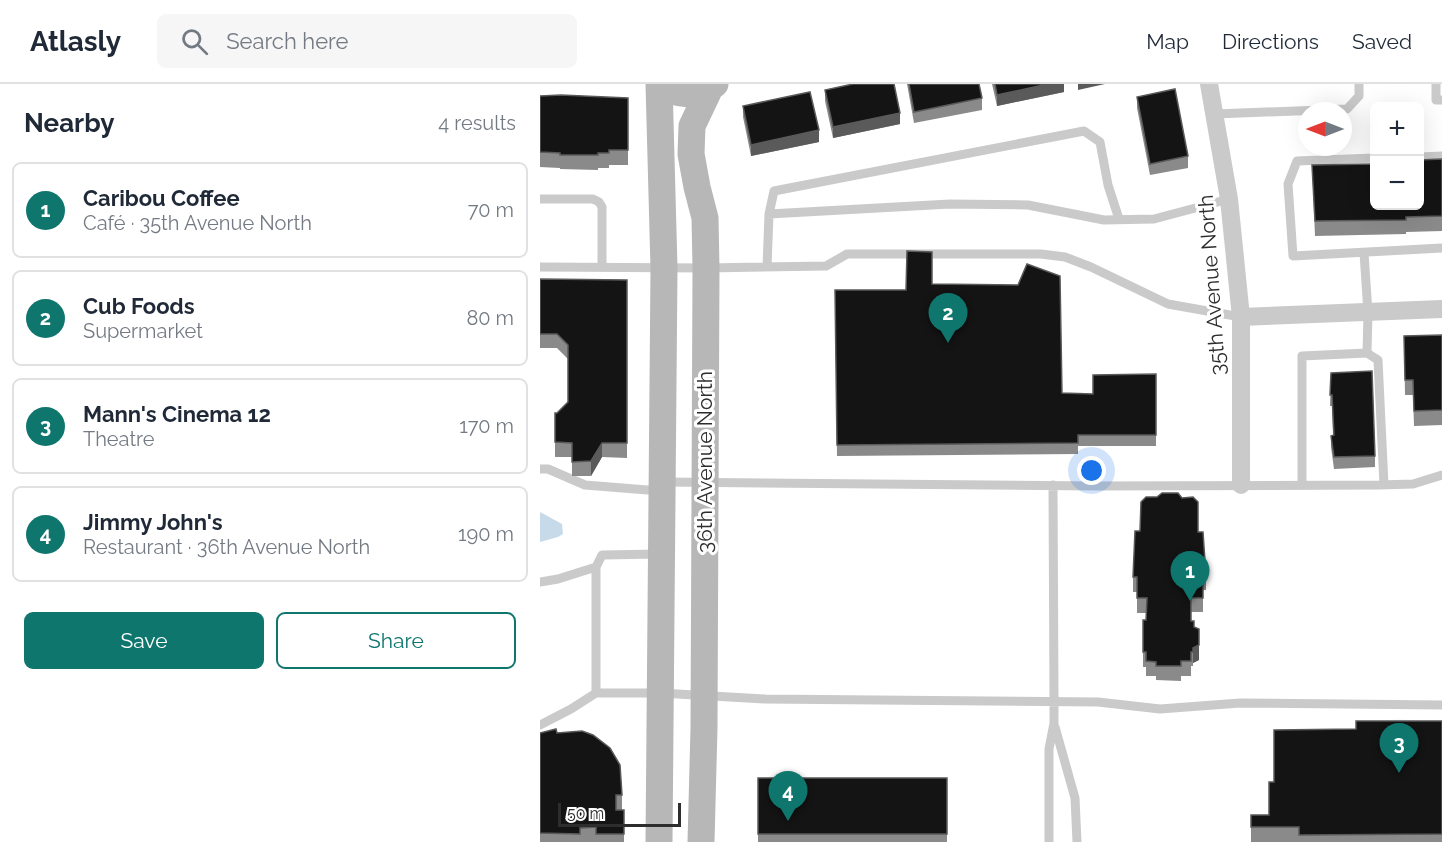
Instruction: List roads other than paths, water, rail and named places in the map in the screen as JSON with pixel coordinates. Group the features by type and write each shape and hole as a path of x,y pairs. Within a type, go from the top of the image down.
{"street":[{"path":"659,84 668,90 689,94 712,86"},
{"name":"36th Avenue North","path":"659,84 664,268 660,842"},
{"name":"35th Avenue North","path":"1209,84 1229,199 1241,317 1242,485"},
{"name":"36th Avenue North","path":"701,842 706,268 705,218 691,154 692,126 712,86"},
{"path":"1241,317 1442,309"}],"lane":[{"path":"1215,114 1347,110 1359,96 1359,84"},
{"path":"1436,84 1439,100"},
{"path":"767,267 769,214 774,191 1084,131 1100,142 1108,185 1119,219"},
{"path":"1424,157 1442,156"},
{"path":"1370,158 1297,161 1288,184 1293,256 1442,248"},
{"path":"540,199 593,199 599,202 602,207 602,267"},
{"path":"769,214 950,204 1028,205 1104,220 1154,219 1229,199"},
{"path":"1364,252 1368,313 1367,353"},
{"path":"540,267 826,266 847,254 1041,254 1065,257 1091,267 1168,304 1241,317"},
{"path":"1302,485 1302,356 1367,353 1378,360 1384,485"},
{"path":"540,469 548,469 585,485 662,487 705,482 1384,485 1413,484 1442,475"},
{"path":"1049,842 1049,749 1054,723 1053,485"},
{"path":"596,693 596,567 602,555 662,554"},
{"path":"540,582 596,567"},
{"path":"540,725 571,710 596,693 660,693 765,699 1098,702 1160,709 1240,703 1442,705"},
{"path":"1054,723 1075,798 1077,842"}],"water":[{"path":"540,512 562,524 563,534 540,542"}],"place":[{"name":"Cub Foods","path":"948,343"},
{"name":"Caribou Coffee","path":"1190,601"},
{"name":"Mann's Cinema 12","path":"1399,773"},
{"name":"Jimmy John's","path":"788,821"}]}
